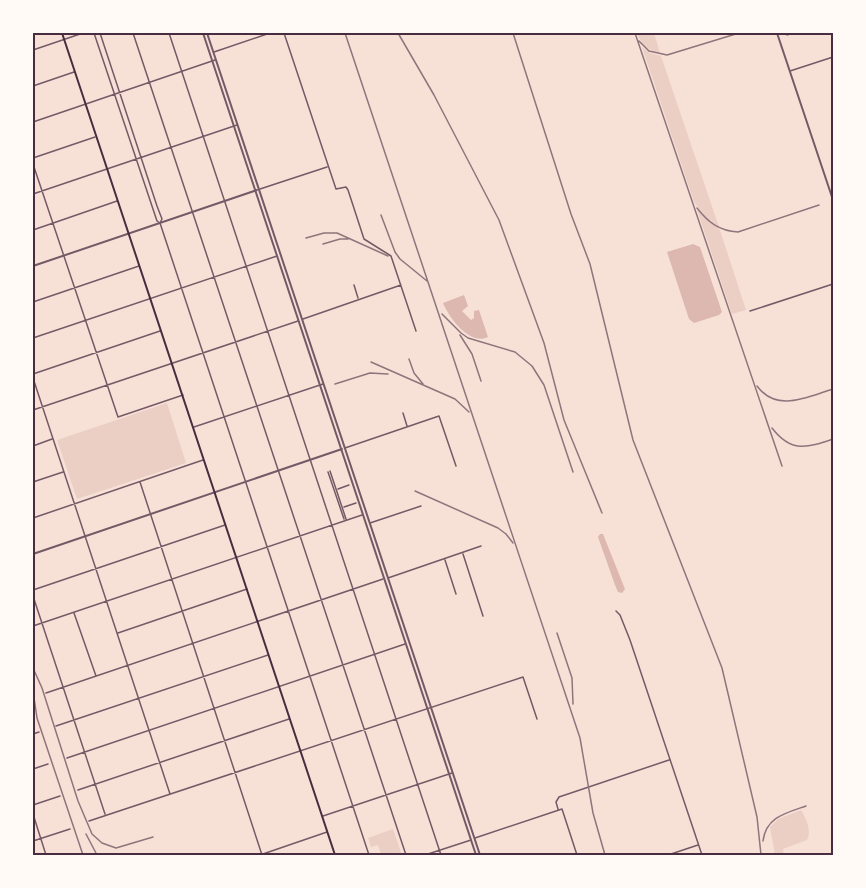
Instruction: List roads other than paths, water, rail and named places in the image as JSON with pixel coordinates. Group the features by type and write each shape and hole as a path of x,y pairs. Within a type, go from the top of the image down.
{"main road":[{"path":"62,33 335,855"}],"street":[{"path":"33,50 83,33"},
{"path":"94,33 247,482 369,855"},
{"path":"100,33 162,219 160,223"},
{"path":"133,33 406,855"},
{"path":"169,33 441,855"},
{"path":"205,33 478,855"},
{"path":"212,53 270,33"},
{"path":"284,33 336,189 346,187 364,239 391,256 416,331"},
{"path":"777,33 833,200"},
{"path":"790,72 833,57"},
{"path":"33,122 214,60"},
{"path":"33,86 75,72"},
{"path":"33,194 236,125"},
{"path":"33,158 96,137"},
{"path":"33,164 118,417 183,395"},
{"path":"33,266 328,167"},
{"path":"33,230 118,201"},
{"path":"33,338 279,255"},
{"path":"33,302 140,266"},
{"path":"750,311 833,284"},
{"path":"354,285 359,300"},
{"path":"33,410 401,285"},
{"path":"33,374 161,331"},
{"path":"33,378 170,794"},
{"path":"194,428 322,384"},
{"path":"322,384 346,448 365,514"},
{"path":"403,413 407,427"},
{"path":"33,554 440,416 456,466"},
{"path":"33,446 53,439"},
{"path":"33,518 204,460"},
{"path":"33,482 64,471"},
{"path":"329,471 346,520"},
{"path":"140,482 261,855 328,832"},
{"path":"335,490 350,485"},
{"path":"341,508 356,503"},
{"path":"369,524 421,506"},
{"path":"33,626 365,514"},
{"path":"33,590 226,525"},
{"path":"46,693 481,546"},
{"path":"462,553 483,616"},
{"path":"444,559 456,594"},
{"path":"118,633 247,590"},
{"path":"33,596 105,816"},
{"path":"616,611 630,638 702,855"},
{"path":"74,612 96,677"},
{"path":"67,758 408,643"},
{"path":"56,726 268,654"},
{"path":"89,821 523,677 537,719"},
{"path":"78,790 290,719"},
{"path":"33,734 39,732"},
{"path":"559,810 556,802 559,797 670,760"},
{"path":"33,769 48,764"},
{"path":"322,817 451,773"},
{"path":"33,805 60,796"},
{"path":"425,855 562,809 577,855"},
{"path":"33,814 46,855"},
{"path":"33,841 70,829"},
{"path":"668,855 699,845"}],"railway":[{"path":"345,33 580,738 593,813 605,855"},
{"path":"398,33 434,95 499,220 544,343 564,420 602,513"},
{"path":"513,33 571,214 590,264 633,440 722,668 757,817 761,855"},
{"path":"635,33 782,466"},
{"path":"639,41 649,51 667,55 739,33"},
{"path":"787,35 793,33"},
{"path":"697,208 714,225 738,232 819,205"},
{"path":"381,215 395,252 400,259 427,281"},
{"path":"306,238 324,233 337,233 388,256"},
{"path":"323,244 348,239"},
{"path":"442,314 468,338 515,352 532,366 544,385 573,472"},
{"path":"460,335 472,354 481,381"},
{"path":"409,359 414,373 423,384"},
{"path":"371,362 455,399 469,412"},
{"path":"335,384 370,373 388,374"},
{"path":"757,386 765,394 783,401 803,399 833,389"},
{"path":"772,428 786,442 793,445 815,445 833,439"},
{"path":"415,491 498,528 513,543"},
{"path":"557,633 572,678 573,704"},
{"path":"33,668 42,688 78,801 92,834 102,843 116,848 153,837"},
{"path":"33,691 37,718 83,855"},
{"path":"763,841 768,826 773,821 784,814 806,806"},
{"path":"86,834 97,855"}]}
